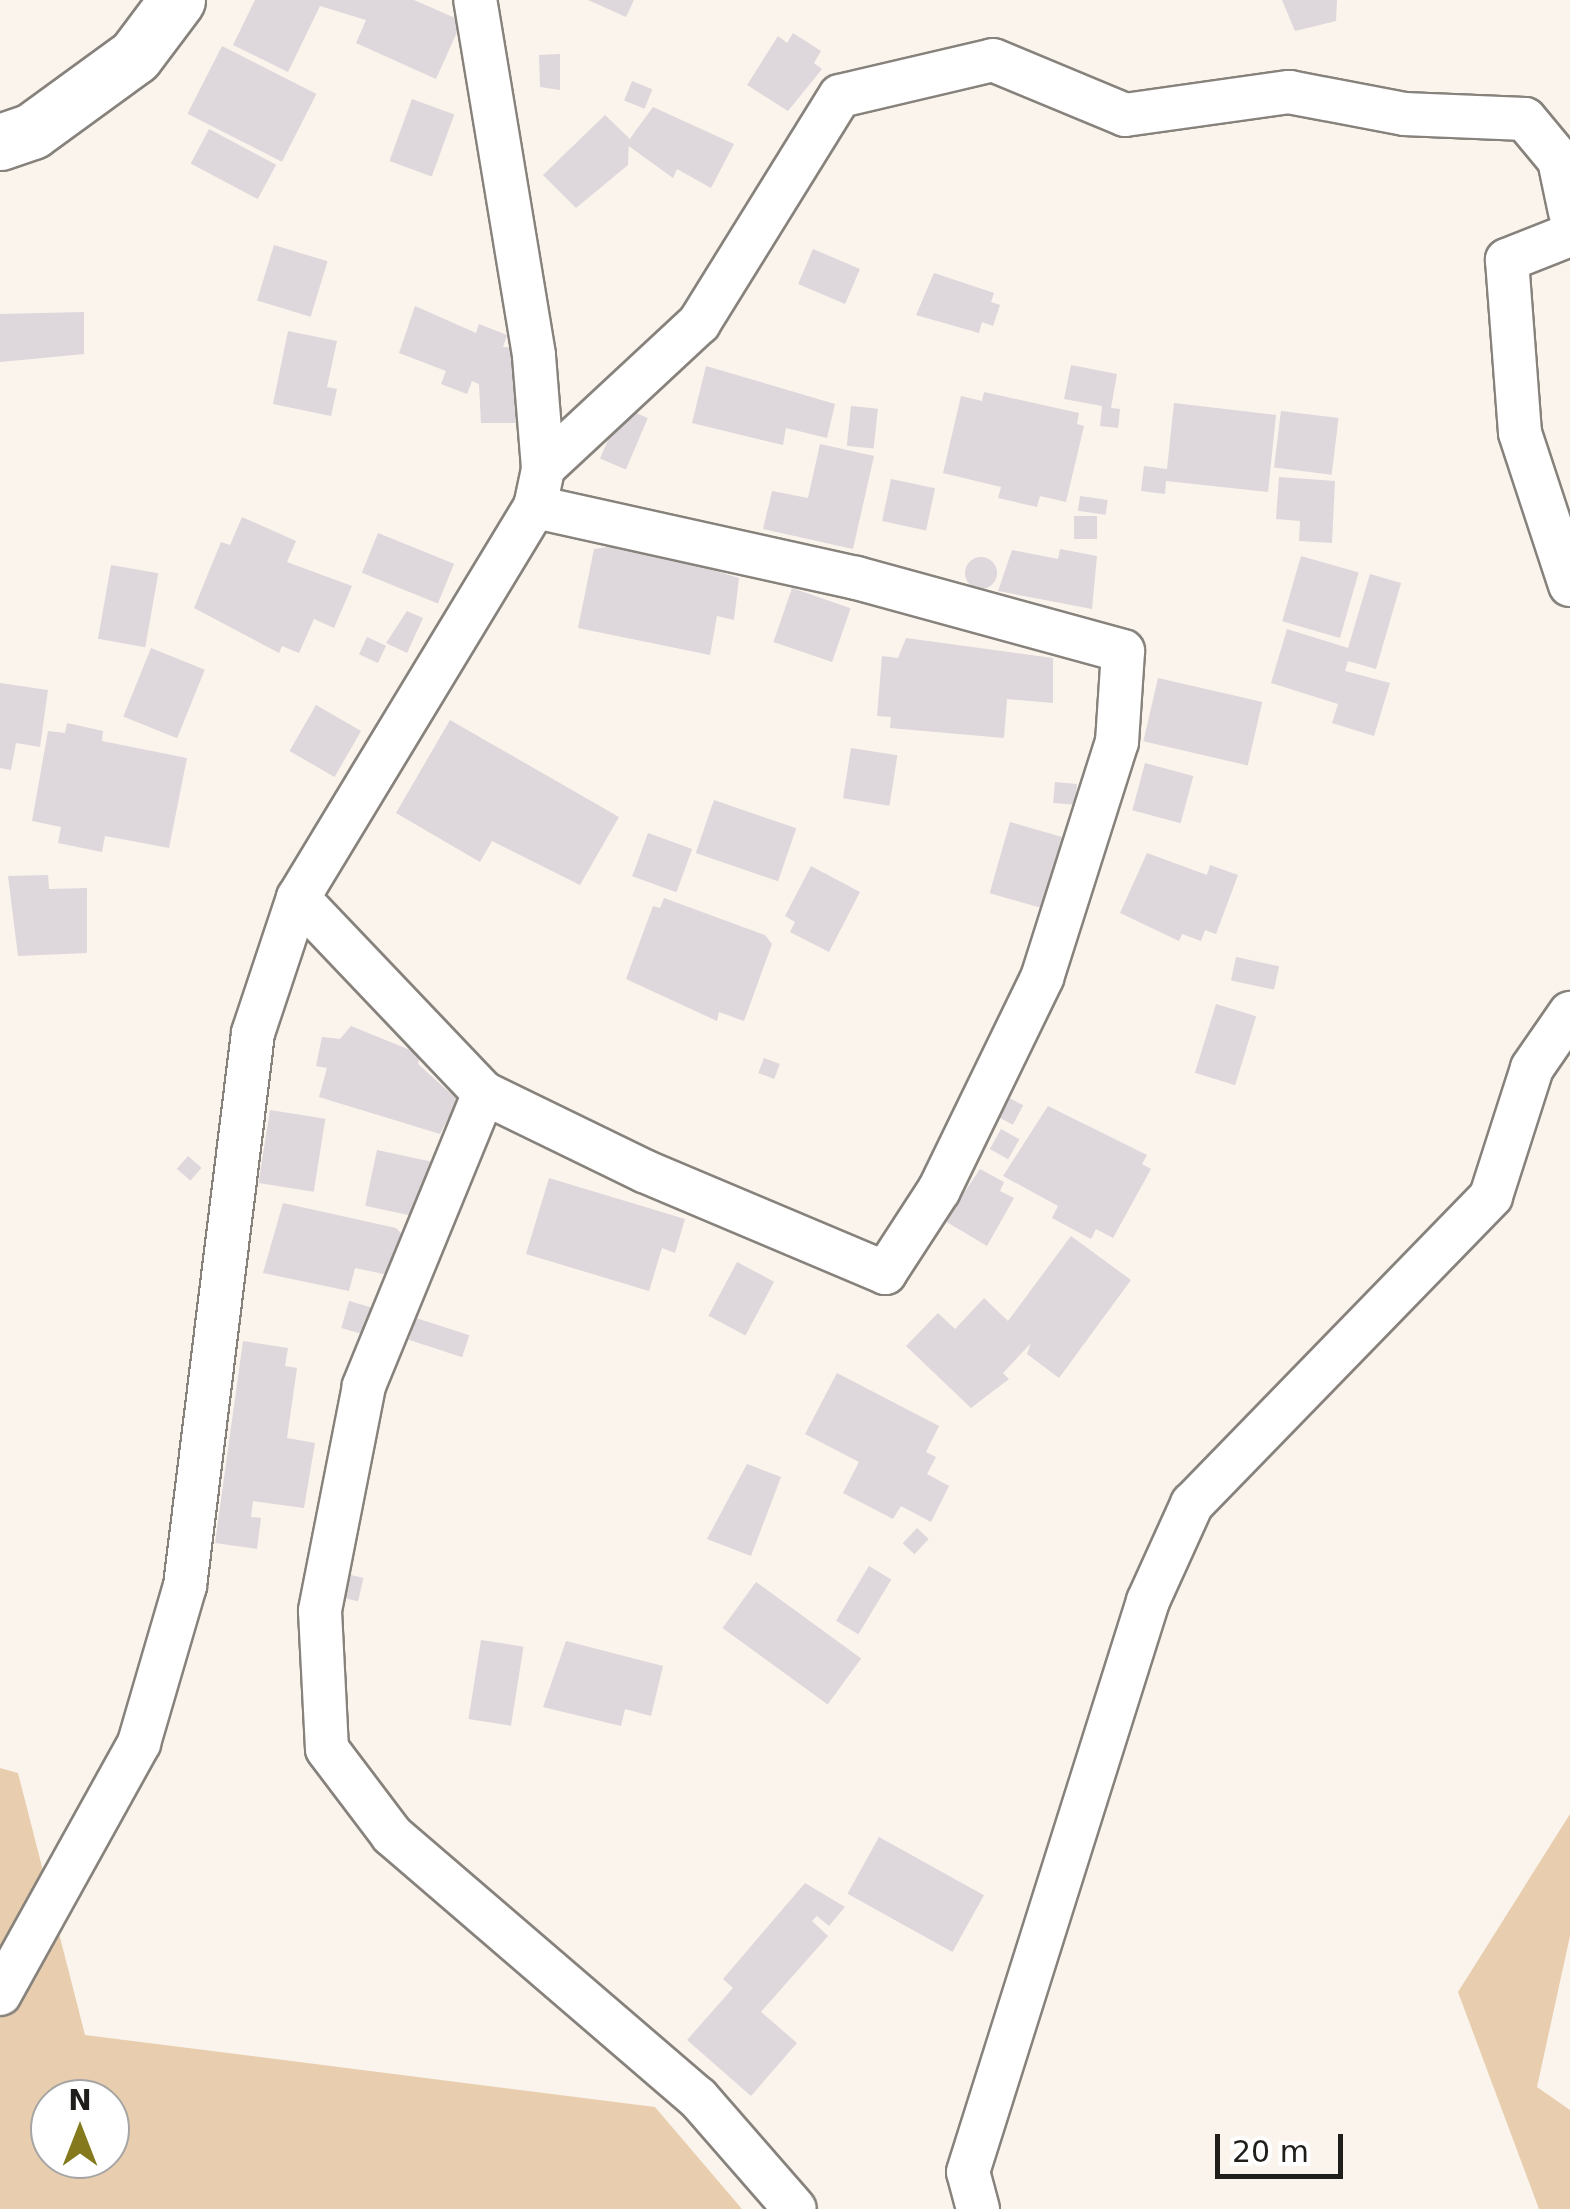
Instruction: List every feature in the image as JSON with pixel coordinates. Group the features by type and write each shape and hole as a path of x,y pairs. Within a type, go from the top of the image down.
{"street":[{"path":"0,142 32,131 135,56 176,0"},
{"path":"475,0 534,355 539,487"},
{"path":"0,1994 139,1744 185,1586 253,1034 298,898 539,487 698,324 840,96 993,60 1125,115 1288,92 1404,114 1525,118 1559,160 1570,212"},
{"path":"1570,235 1508,260 1520,434 1570,585"},
{"path":"298,898 484,1094 885,1274 939,1190 1042,978 1117,742 1123,651 539,487"},
{"path":"978,2209 968,2172 1148,1600 1192,1504 1491,1196 1532,1068 1570,1013"},
{"path":"484,1094 364,1386 320,1611 327,1749 392,1835 698,2098 794,2209"}],"shaded area":[{"path":"0,1768 18,1773 85,2035 655,2107 742,2209 0,2209"},
{"path":"1570,1814 1570,1936 1537,2087 1570,2110 1570,2209 1539,2209 1458,1992"}],"building":[{"path":"255,0 414,0 462,21 436,79 356,43 366,20 320,6 288,72 233,45"},
{"path":"588,0 634,0 626,17"},
{"path":"1282,0 1337,0 1336,21 1295,31"},
{"path":"793,33 821,51 814,63 822,69 788,111 747,85 778,36 787,43"},
{"path":"222,46 316,94 282,162 187,114"},
{"path":"560,54 560,90 540,87 539,55"},
{"path":"632,81 652,89 645,109 624,100"},
{"path":"412,99 454,114 432,176 389,161"},
{"path":"653,107 734,144 711,188 677,169 673,178 626,144"},
{"path":"605,115 629,138 628,165 576,208 543,175"},
{"path":"209,129 276,165 258,199 191,163"},
{"path":"274,245 328,261 311,317 257,300"},
{"path":"813,249 860,269 845,304 798,284"},
{"path":"934,273 994,293 991,302 1000,305 993,326 982,322 979,333 916,315"},
{"path":"415,306 476,333 479,324 507,335 503,347 522,348 523,423 481,423 479,384 472,381 467,394 441,384 446,371 399,353"},
{"path":"84,312 84,354 0,362 0,314"},
{"path":"288,331 337,341 327,387 337,389 331,416 273,404"},
{"path":"1071,365 1117,374 1111,408 1120,409 1118,428 1100,426 1102,406 1064,399"},
{"path":"706,366 835,404 827,438 786,428 783,445 692,423"},
{"path":"984,392 1079,413 1077,424 1084,426 1066,502 1040,496 1037,507 998,498 1001,487 943,473 961,396 982,401"},
{"path":"1174,403 1276,415 1268,492 1166,481 1165,494 1141,491 1144,466 1167,469"},
{"path":"851,406 878,409 874,449 847,446"},
{"path":"622,407 648,418 626,469 600,459"},
{"path":"1281,411 1339,418 1332,475 1274,468"},
{"path":"820,444 874,456 853,549 763,529 772,491 808,498"},
{"path":"1279,477 1335,481 1332,543 1299,541 1300,521 1276,519"},
{"path":"891,479 935,488 926,530 882,521"},
{"path":"1080,496 1108,500 1106,515 1078,511"},
{"path":"1074,516 1097,516 1097,539 1074,539"},
{"path":"242,517 296,541 287,562 352,586 334,628 314,619 299,653 282,646 279,653 194,608 221,542 230,545"},
{"path":"378,533 454,564 438,604 362,573"},
{"path":"627,544 739,578 734,620 717,616 710,655 578,628 594,549"},
{"path":"1060,549 1097,556 1092,609 998,591 1012,550 1058,559"},
{"path":"1301,556 1359,573 1340,638 1282,621"},
{"path":"981,557 992,562 997,573 992,584 981,589 970,584 965,573 970,562"},
{"path":"111,565 158,573 145,647 98,639"},
{"path":"1370,574 1401,583 1376,669 1348,661 1345,671 1390,683 1374,736 1332,723 1338,704 1271,683 1287,629 1348,648"},
{"path":"792,588 851,608 832,662 773,642"},
{"path":"407,611 423,618 407,653 386,643"},
{"path":"367,637 386,646 378,663 359,654"},
{"path":"906,638 1053,658 1053,703 1007,699 1004,738 890,728 891,717 877,716 882,656 898,658"},
{"path":"151,648 205,670 177,738 123,717"},
{"path":"1158,678 1262,702 1248,765 1143,741"},
{"path":"0,683 48,690 40,747 16,743 11,770 0,768"},
{"path":"316,705 361,731 335,777 290,751"},
{"path":"450,720 619,817 580,885 492,841 480,862 396,813"},
{"path":"67,723 103,731 102,741 187,758 169,848 105,836 102,852 58,843 61,827 32,821 48,731 65,733"},
{"path":"851,748 897,755 889,806 843,798"},
{"path":"1145,763 1193,776 1181,823 1132,810"},
{"path":"1055,782 1077,784 1075,805 1053,803"},
{"path":"714,800 796,828 778,881 696,853"},
{"path":"1010,822 1064,837 1043,909 990,893"},
{"path":"648,833 692,849 676,892 632,876"},
{"path":"1147,853 1207,875 1210,865 1238,875 1216,934 1205,930 1201,941 1182,934 1179,941 1120,913"},
{"path":"811,866 860,892 829,952 790,932 795,922 785,916"},
{"path":"48,875 49,889 87,888 87,953 18,956 8,876"},
{"path":"664,898 765,935 772,944 744,1021 719,1012 717,1021 626,979 653,906 660,908"},
{"path":"1236,957 1279,966 1274,990 1231,980"},
{"path":"1216,1004 1256,1016 1235,1085 1195,1073"},
{"path":"351,1026 420,1054 418,1064 458,1100 440,1134 319,1097 327,1068 316,1066 322,1037 340,1039"},
{"path":"764,1058 780,1064 774,1079 758,1073"},
{"path":"1002,1094 1023,1105 1013,1125 992,1113"},
{"path":"1048,1106 1147,1155 1142,1164 1151,1169 1113,1238 1096,1229 1091,1239 1052,1218 1058,1206 1003,1176"},
{"path":"270,1110 325,1119 314,1192 258,1183"},
{"path":"1001,1129 1019,1139 1008,1159 990,1149"},
{"path":"377,1150 432,1162 420,1217 365,1206"},
{"path":"188,1156 202,1168 190,1181 177,1169"},
{"path":"980,1169 1004,1182 1000,1191 1014,1198 987,1246 945,1221"},
{"path":"549,1178 685,1219 675,1253 662,1248 649,1291 526,1254"},
{"path":"283,1203 396,1228 403,1235 393,1276 355,1268 349,1291 263,1273"},
{"path":"1071,1236 1131,1280 1059,1378 1027,1354 1031,1343 1003,1373 1009,1379 971,1408 906,1346 938,1313 955,1329 984,1298 1008,1321"},
{"path":"737,1262 774,1282 745,1336 708,1316"},
{"path":"349,1301 380,1310 372,1337 341,1328"},
{"path":"416,1318 469,1335 462,1357 409,1340"},
{"path":"243,1341 288,1348 285,1366 297,1368 287,1438 315,1443 304,1508 253,1501 251,1517 261,1518 257,1549 215,1543"},
{"path":"837,1373 939,1426 926,1452 936,1457 927,1474 949,1486 931,1522 901,1506 893,1519 843,1493 859,1462 805,1434"},
{"path":"747,1464 781,1477 751,1556 707,1539"},
{"path":"917,1528 929,1539 914,1554 903,1543"},
{"path":"869,1566 891,1579 858,1634 836,1621"},
{"path":"342,1573 363,1578 358,1601 337,1596"},
{"path":"756,1582 861,1658 828,1705 722,1628"},
{"path":"481,1640 523,1647 511,1726 468,1719"},
{"path":"566,1641 663,1666 651,1716 625,1709 621,1726 543,1707"},
{"path":"879,1837 984,1895 952,1952 847,1894"},
{"path":"805,1883 845,1907 829,1926 817,1916 812,1921 828,1936 761,2012 797,2043 751,2096 687,2040 733,1988 723,1979"}]}
